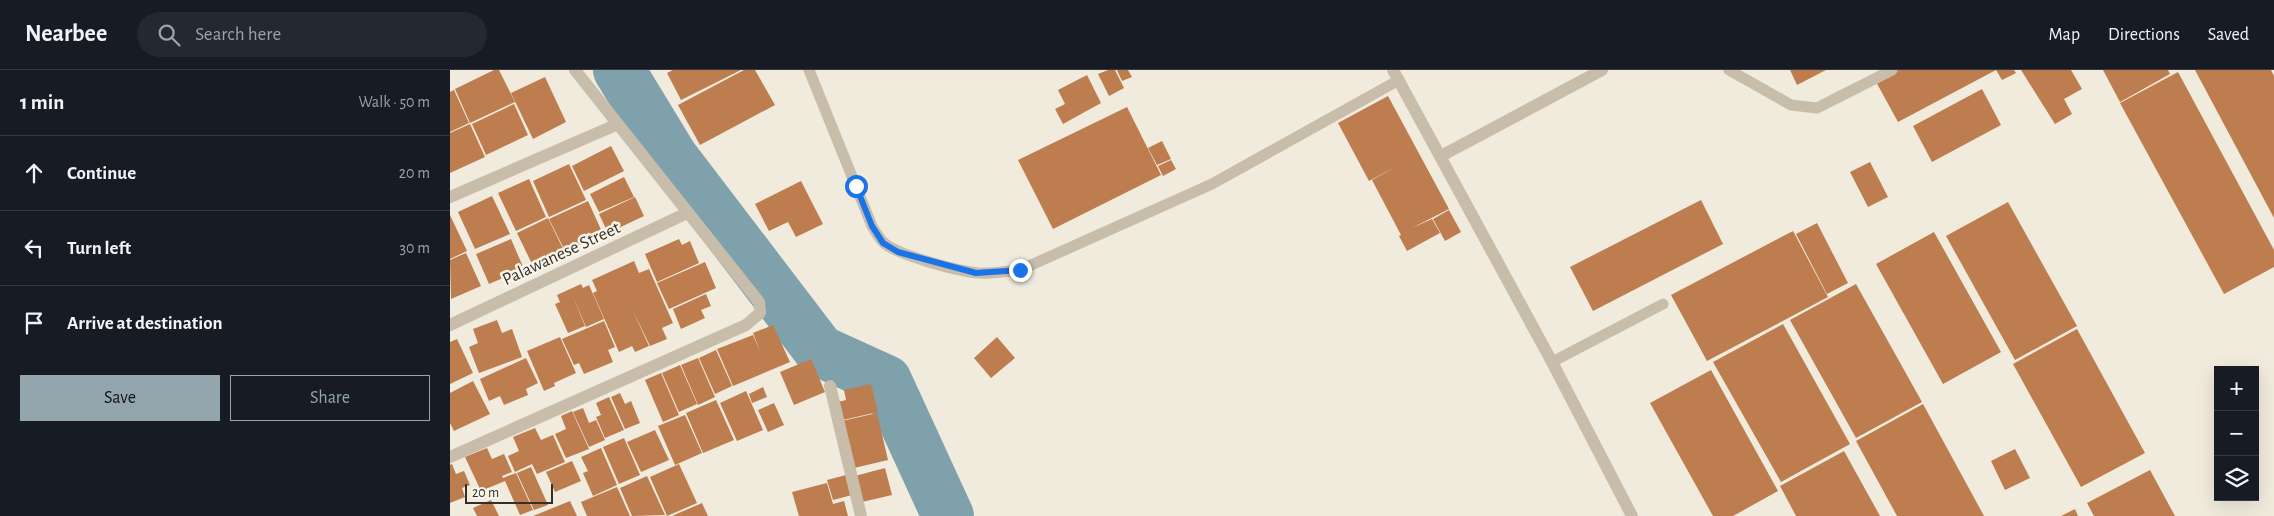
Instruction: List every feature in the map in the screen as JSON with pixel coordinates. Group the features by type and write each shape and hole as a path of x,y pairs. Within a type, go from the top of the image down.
{"street":[{"path":"450,457 746,325 760,313 759,302 575,70"},
{"path":"1441,156 1602,70"},
{"path":"1396,75 1552,362 1632,516"},
{"path":"450,197 618,124"},
{"name":"Palawanese Street","path":"450,325 687,213"},
{"path":"830,386 861,516"}],"lane":[{"path":"809,70 872,226 883,243 898,252 922,260 976,273 1020,270 1212,184 1396,75"},
{"path":"1729,70 1791,105 1817,108 1892,70"},
{"path":"1552,362 1663,304"}],"building":[{"path":"494,70 499,70 515,102 470,123 455,89"},
{"path":"673,70 741,70 681,100 667,73"},
{"path":"744,70 755,70 775,105 700,145 678,105"},
{"path":"1108,70 1115,70 1124,88 1109,96 1098,74"},
{"path":"1117,70 1128,70 1132,77 1122,81"},
{"path":"1790,70 1826,70 1797,85"},
{"path":"1895,70 1996,70 1898,122 1875,80"},
{"path":"1996,70 2014,70 2016,73 2002,80"},
{"path":"2021,70 2071,70 2082,89 2064,99 2072,114 2055,124"},
{"path":"2103,70 2168,70 2170,74 2120,102"},
{"path":"2195,70 2271,70 2274,76 2274,218"},
{"path":"2178,72 2274,250 2274,267 2224,294 2120,103"},
{"path":"1087,75 1101,103 1063,124 1055,109 1065,104 1058,90"},
{"path":"545,77 566,122 533,139 511,93"},
{"path":"1982,89 2001,125 1932,162 1913,126"},
{"path":"454,90 469,123 450,132 450,92"},
{"path":"1388,96 1449,209 1412,228 1432,219 1440,233 1407,251 1399,236 1401,235 1372,180 1399,165 1369,181 1338,123"},
{"path":"514,104 528,135 486,155 472,124"},
{"path":"1127,107 1161,175 1053,229 1018,160"},
{"path":"470,124 485,157 450,173 450,133"},
{"path":"1162,141 1171,159 1157,165 1148,148"},
{"path":"611,146 624,171 584,191 572,166"},
{"path":"1171,160 1176,169 1163,176 1158,166"},
{"path":"1870,162 1888,197 1868,207 1850,172"},
{"path":"569,164 586,200 549,217 533,181"},
{"path":"624,177 634,197 599,212 590,194"},
{"path":"529,179 546,217 516,231 498,193"},
{"path":"801,181 823,224 796,237 788,222 769,231 755,204"},
{"path":"492,196 510,234 475,249 458,212"},
{"path":"635,197 644,216 608,233 599,214"},
{"path":"1701,200 1723,244 1593,311 1570,267"},
{"path":"588,201 603,234 565,251 549,219"},
{"path":"2008,202 2077,326 2015,360 1946,236"},
{"path":"1449,210 1461,232 1445,241 1433,219"},
{"path":"450,215 467,251 450,259"},
{"path":"548,218 564,251 533,266 517,233"},
{"path":"1817,223 1848,283 1827,294 1796,234"},
{"path":"1793,231 1828,297 1707,361 1671,295"},
{"path":"1934,232 2001,352 1943,384 1876,264"},
{"path":"511,239 524,269 489,284 476,254"},
{"path":"679,239 682,245 690,241 699,263 657,282 645,254"},
{"path":"466,253 481,286 451,299 450,260"},
{"path":"634,261 639,273 649,269 673,323 662,328 667,339 650,346 632,309 649,346 635,352 632,346 619,352 593,293 597,291 592,280"},
{"path":"705,262 716,288 669,309 657,283"},
{"path":"581,284 583,288 589,285 604,319 586,327 572,294 585,326 568,333 555,304 560,302 557,295"},
{"path":"1856,284 1922,402 1856,438 1790,320"},
{"path":"706,294 711,306 701,310 705,318 681,329 673,309"},
{"path":"497,320 502,333 512,329 522,357 479,373 469,347 478,343 473,329"},
{"path":"604,321 615,347 608,350 613,362 584,374 579,363 574,365 562,339"},
{"path":"1783,324 1850,444 1781,482 1713,362"},
{"path":"773,325 790,362 733,386 717,349 753,335 760,351 753,333"},
{"path":"2077,329 2145,453 2081,487 2013,364"},
{"path":"560,337 576,373 554,383 555,386 544,391 527,351"},
{"path":"997,337 1015,358 991,378 974,358"},
{"path":"457,339 473,373 450,384 450,342"},
{"path":"716,350 732,386 715,394 699,358"},
{"path":"526,358 538,383 526,389 528,395 504,405 500,396 489,401 480,379"},
{"path":"698,358 715,397 698,405 681,365"},
{"path":"811,359 825,392 794,405 780,372"},
{"path":"680,365 697,404 679,412 662,373"},
{"path":"1711,370 1778,491 1733,516 1713,516 1650,403"},
{"path":"661,373 679,415 663,422 645,380"},
{"path":"473,381 490,414 454,431 450,423 450,393"},
{"path":"871,384 878,412 843,420 838,402 846,400 844,390"},
{"path":"763,387 767,397 752,403 749,394"},
{"path":"746,391 763,430 737,441 720,403"},
{"path":"620,393 625,404 631,401 640,423 625,429 611,397"},
{"path":"609,397 624,430 605,438 596,417 601,415 596,403"},
{"path":"716,400 734,440 703,453 686,413"},
{"path":"774,403 784,425 768,432 758,410"},
{"path":"1923,404 1984,516 1897,516 1856,441"},
{"path":"583,408 589,423 596,420 605,440 589,447 573,412"},
{"path":"572,411 589,449 566,458 555,434 566,429 561,416"},
{"path":"877,413 888,460 854,468 842,421"},
{"path":"685,415 702,453 675,465 658,426"},
{"path":"535,428 541,440 553,435 565,462 537,474 532,464 515,472 508,456 519,451 513,437"},
{"path":"655,430 669,460 641,472 627,442"},
{"path":"624,438 640,475 619,484 603,447"},
{"path":"487,448 492,459 504,454 512,472 502,476 503,478 516,473 533,510 520,515 505,481 481,491 465,457"},
{"path":"601,448 617,485 593,496 583,473 588,471 581,457"},
{"path":"2015,449 2030,478 2005,490 1991,461"},
{"path":"1844,451 1880,516 1796,516 1780,486"},
{"path":"572,461 581,481 555,492 546,472"},
{"path":"452,464 456,474 464,471 470,485 462,488 465,497 450,503 450,465"},
{"path":"679,464 697,503 667,516 650,477"},
{"path":"531,467 548,505 534,510 517,473"},
{"path":"885,468 892,495 862,502 855,476"},
{"path":"2150,470 2175,516 2094,516 2087,503"},
{"path":"846,475 852,495 833,500 827,480"},
{"path":"647,476 665,515 632,516 620,488"},
{"path":"827,483 833,504 844,501 848,516 799,516 792,492"},
{"path":"617,487 630,516 587,516 581,502"},
{"path":"491,500 499,516 477,516 473,508"},
{"path":"570,501 577,516 533,516"},
{"path":"702,503 708,516 672,516"},
{"path":"2075,509 2078,516 2061,516"}],"waterway":[{"path":"619,70 672,157 820,351 886,381 948,516"}],"route":[{"path":"856,186 872,226 883,243 898,252 976,273 1020,270"}]}
